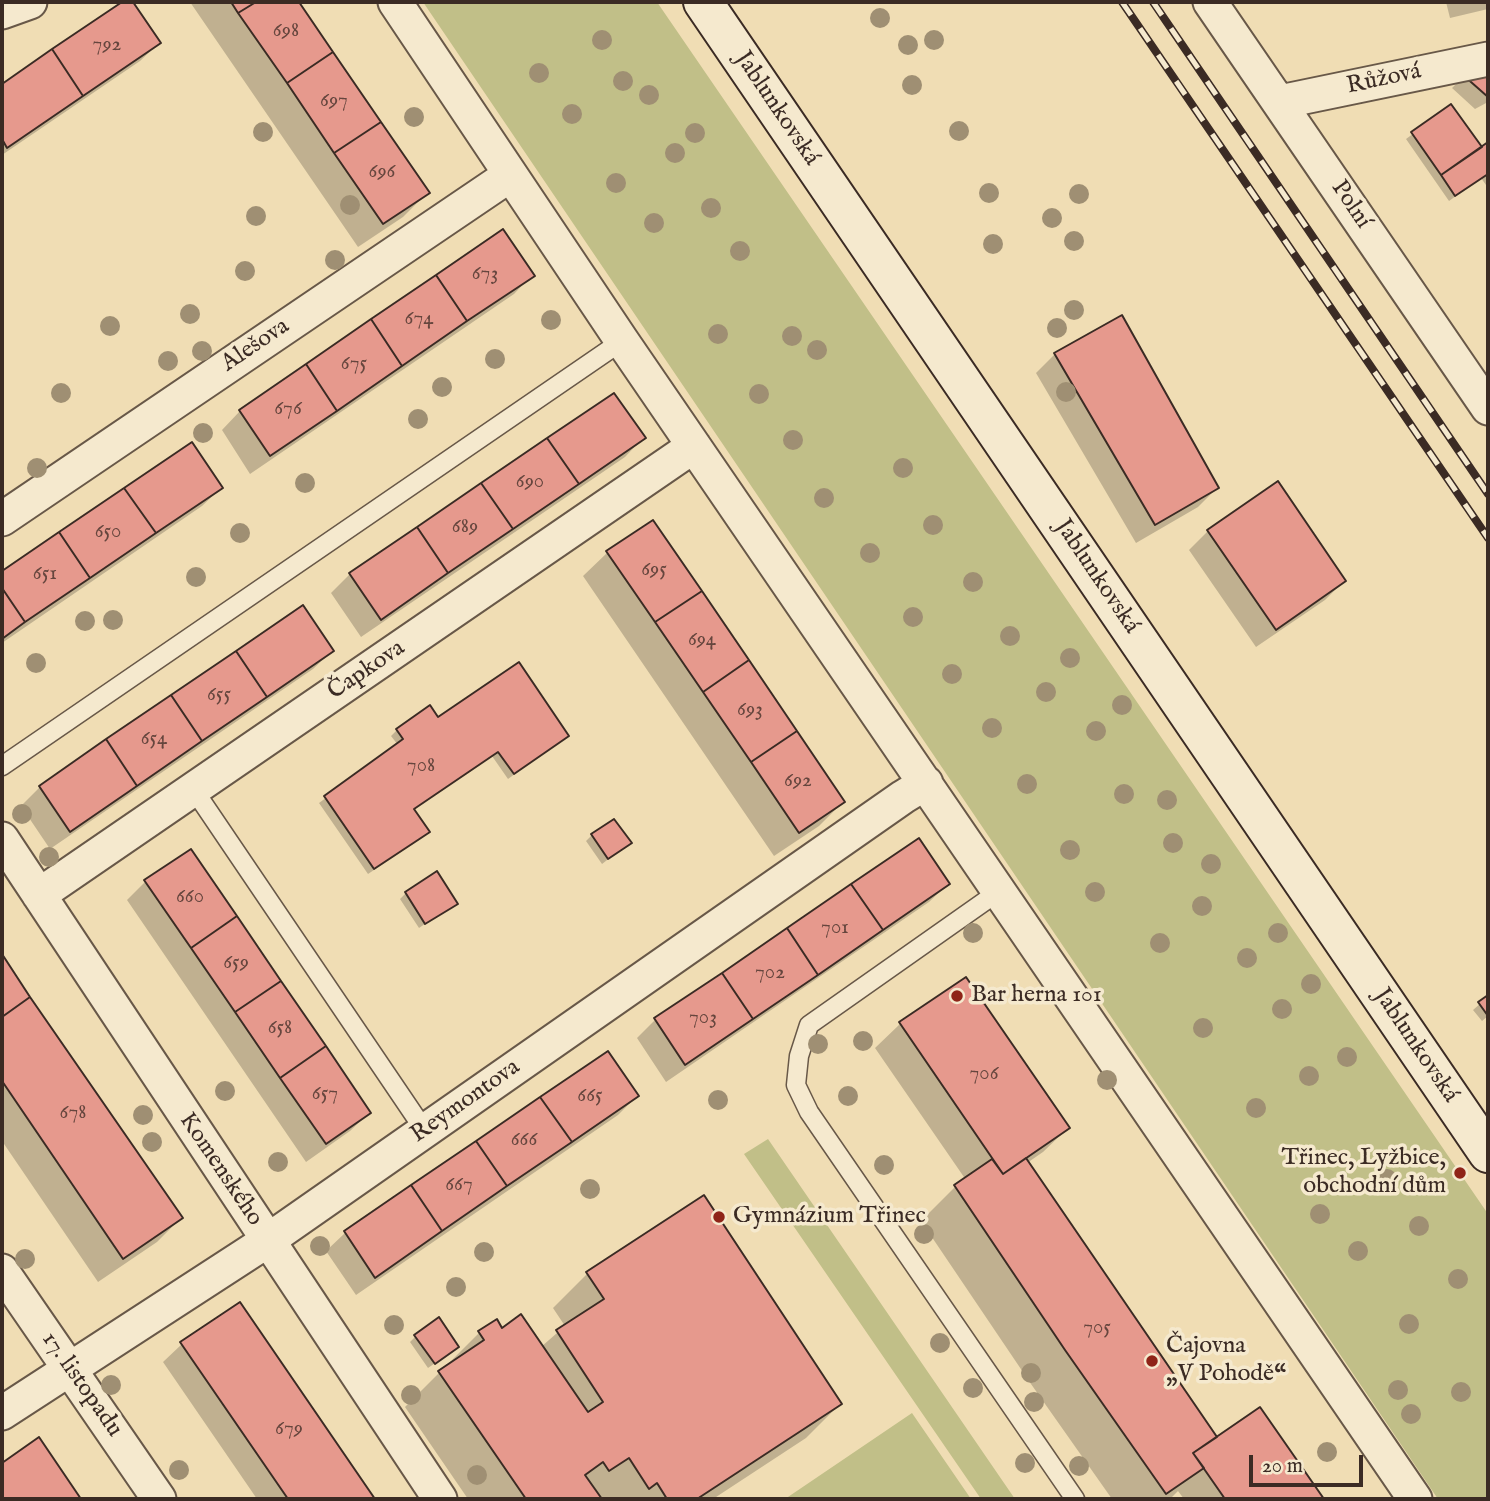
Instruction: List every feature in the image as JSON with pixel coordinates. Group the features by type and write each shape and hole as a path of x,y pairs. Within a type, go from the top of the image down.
{"main road":[{"name":"Jablunkovská","path":"703,2 1488,1153"}],"street":[{"path":"2,12 30,2"},
{"path":"395,2 622,341 1415,1499"},
{"name":"Polní","path":"1210,2 1488,408"},
{"name":"Růžová","path":"1280,102 1488,58"},
{"name":"Alešova","path":"4,514 510,175"},
{"name":"Čapkova","path":"38,895 694,446"},
{"name":"Reymontova","path":"2,1413 267,1241 926,783"},
{"name":"Komenského","path":"2,839 440,1499"},
{"name":"17. listopadu","path":"2,1271 159,1499"}],"lane":[{"path":"2,766 622,341"},
{"path":"194,790 425,1130"},
{"path":"998,892 809,1025 799,1056 796,1085 809,1111 1075,1499"}],"shaded area":[{"path":"423,2 657,2 1488,1214 1488,1499 1438,1499"},
{"path":"768,1139 1015,1499 981,1499 744,1154"},
{"path":"912,1413 971,1499 785,1499"}],"building":[{"path":"122,2 133,2 161,43 83,96 52,49"},
{"path":"231,2 256,2 238,13"},
{"path":"256,2 299,2 333,52 287,83 238,13"},
{"path":"52,49 83,96 7,148 2,139 2,84"},
{"path":"333,52 381,122 334,153 287,83"},
{"path":"1488,69 1488,97 1463,75"},
{"path":"1451,104 1482,147 1441,175 1411,132"},
{"path":"381,122 430,193 383,224 334,153"},
{"path":"1488,142 1488,174 1455,196 1441,175"},
{"path":"503,229 535,276 467,321 436,275"},
{"path":"436,275 467,321 402,366 371,319"},
{"path":"1122,315 1219,488 1155,525 1054,353"},
{"path":"371,319 402,366 337,411 306,364"},
{"path":"306,364 337,411 270,456 239,410"},
{"path":"614,393 646,438 579,484 547,438"},
{"path":"547,438 579,484 513,529 481,483"},
{"path":"192,442 223,488 156,533 124,488"},
{"path":"1278,481 1346,581 1276,630 1207,530"},
{"path":"481,483 513,529 448,573 417,527"},
{"path":"124,488 156,533 90,578 59,532"},
{"path":"653,520 702,591 655,622 606,551"},
{"path":"417,527 448,573 381,620 349,573"},
{"path":"59,532 90,578 25,622 2,588 2,571"},
{"path":"2,588 25,622 2,639"},
{"path":"702,591 749,660 703,692 655,622"},
{"path":"303,605 334,651 267,697 236,651"},
{"path":"236,651 267,697 202,741 171,695"},
{"path":"749,660 797,731 751,762 703,692"},
{"path":"519,662 569,736 514,774 498,752 414,809 430,832 374,869 324,796 403,739 396,729 430,705 438,717"},
{"path":"171,695 202,741 137,786 106,739"},
{"path":"797,731 845,802 799,833 751,762"},
{"path":"106,739 137,786 70,832 39,786"},
{"path":"614,819 632,843 608,859 591,834"},
{"path":"919,838 950,884 883,930 851,884"},
{"path":"191,849 237,916 191,948 144,880"},
{"path":"437,871 458,904 425,924 405,892"},
{"path":"851,884 883,930 818,975 787,928"},
{"path":"237,916 281,981 235,1012 191,948"},
{"path":"787,928 818,975 753,1019 722,973"},
{"path":"2,954 30,997 2,1017"},
{"path":"722,973 753,1019 685,1065 654,1018"},
{"path":"966,977 1070,1128 1003,1174 899,1022"},
{"path":"281,981 326,1046 280,1078 235,1012"},
{"path":"1488,995 1488,1016 1478,1002"},
{"path":"30,997 183,1218 123,1259 2,1081 2,1017"},
{"path":"326,1046 371,1113 326,1144 280,1078"},
{"path":"608,1051 639,1096 572,1142 540,1097"},
{"path":"540,1097 572,1142 507,1186 476,1141"},
{"path":"476,1141 507,1186 442,1231 411,1185"},
{"path":"1026,1158 1217,1437 1193,1453 1204,1468 1166,1494 954,1185 992,1159 1003,1174"},
{"path":"411,1185 442,1231 375,1278 344,1231"},
{"path":"704,1195 842,1404 697,1499 667,1499 657,1483 649,1489 629,1458 609,1471 603,1462 585,1475 602,1499 526,1499 438,1371 484,1340 478,1331 497,1319 502,1328 521,1314 588,1412 603,1402 556,1330 604,1299 586,1272"},
{"path":"240,1302 375,1499 288,1499 180,1342"},
{"path":"439,1317 459,1347 435,1364 414,1335"},
{"path":"1260,1407 1324,1499 1225,1499 1193,1453"},
{"path":"39,1437 81,1499 2,1499 2,1463"}],"railway":[{"path":"1122,2 1488,538"},
{"path":"1153,2 1488,494"}],"place":[{"name":"Bar herna 101","path":"957,996"},
{"name":"Třinec, Lyžbice, obchodní dům","path":"1460,1173"},
{"name":"Gymnázium Třinec","path":"719,1217"},
{"name":"Čajovna „V Pohodě“","path":"1152,1361"}]}
